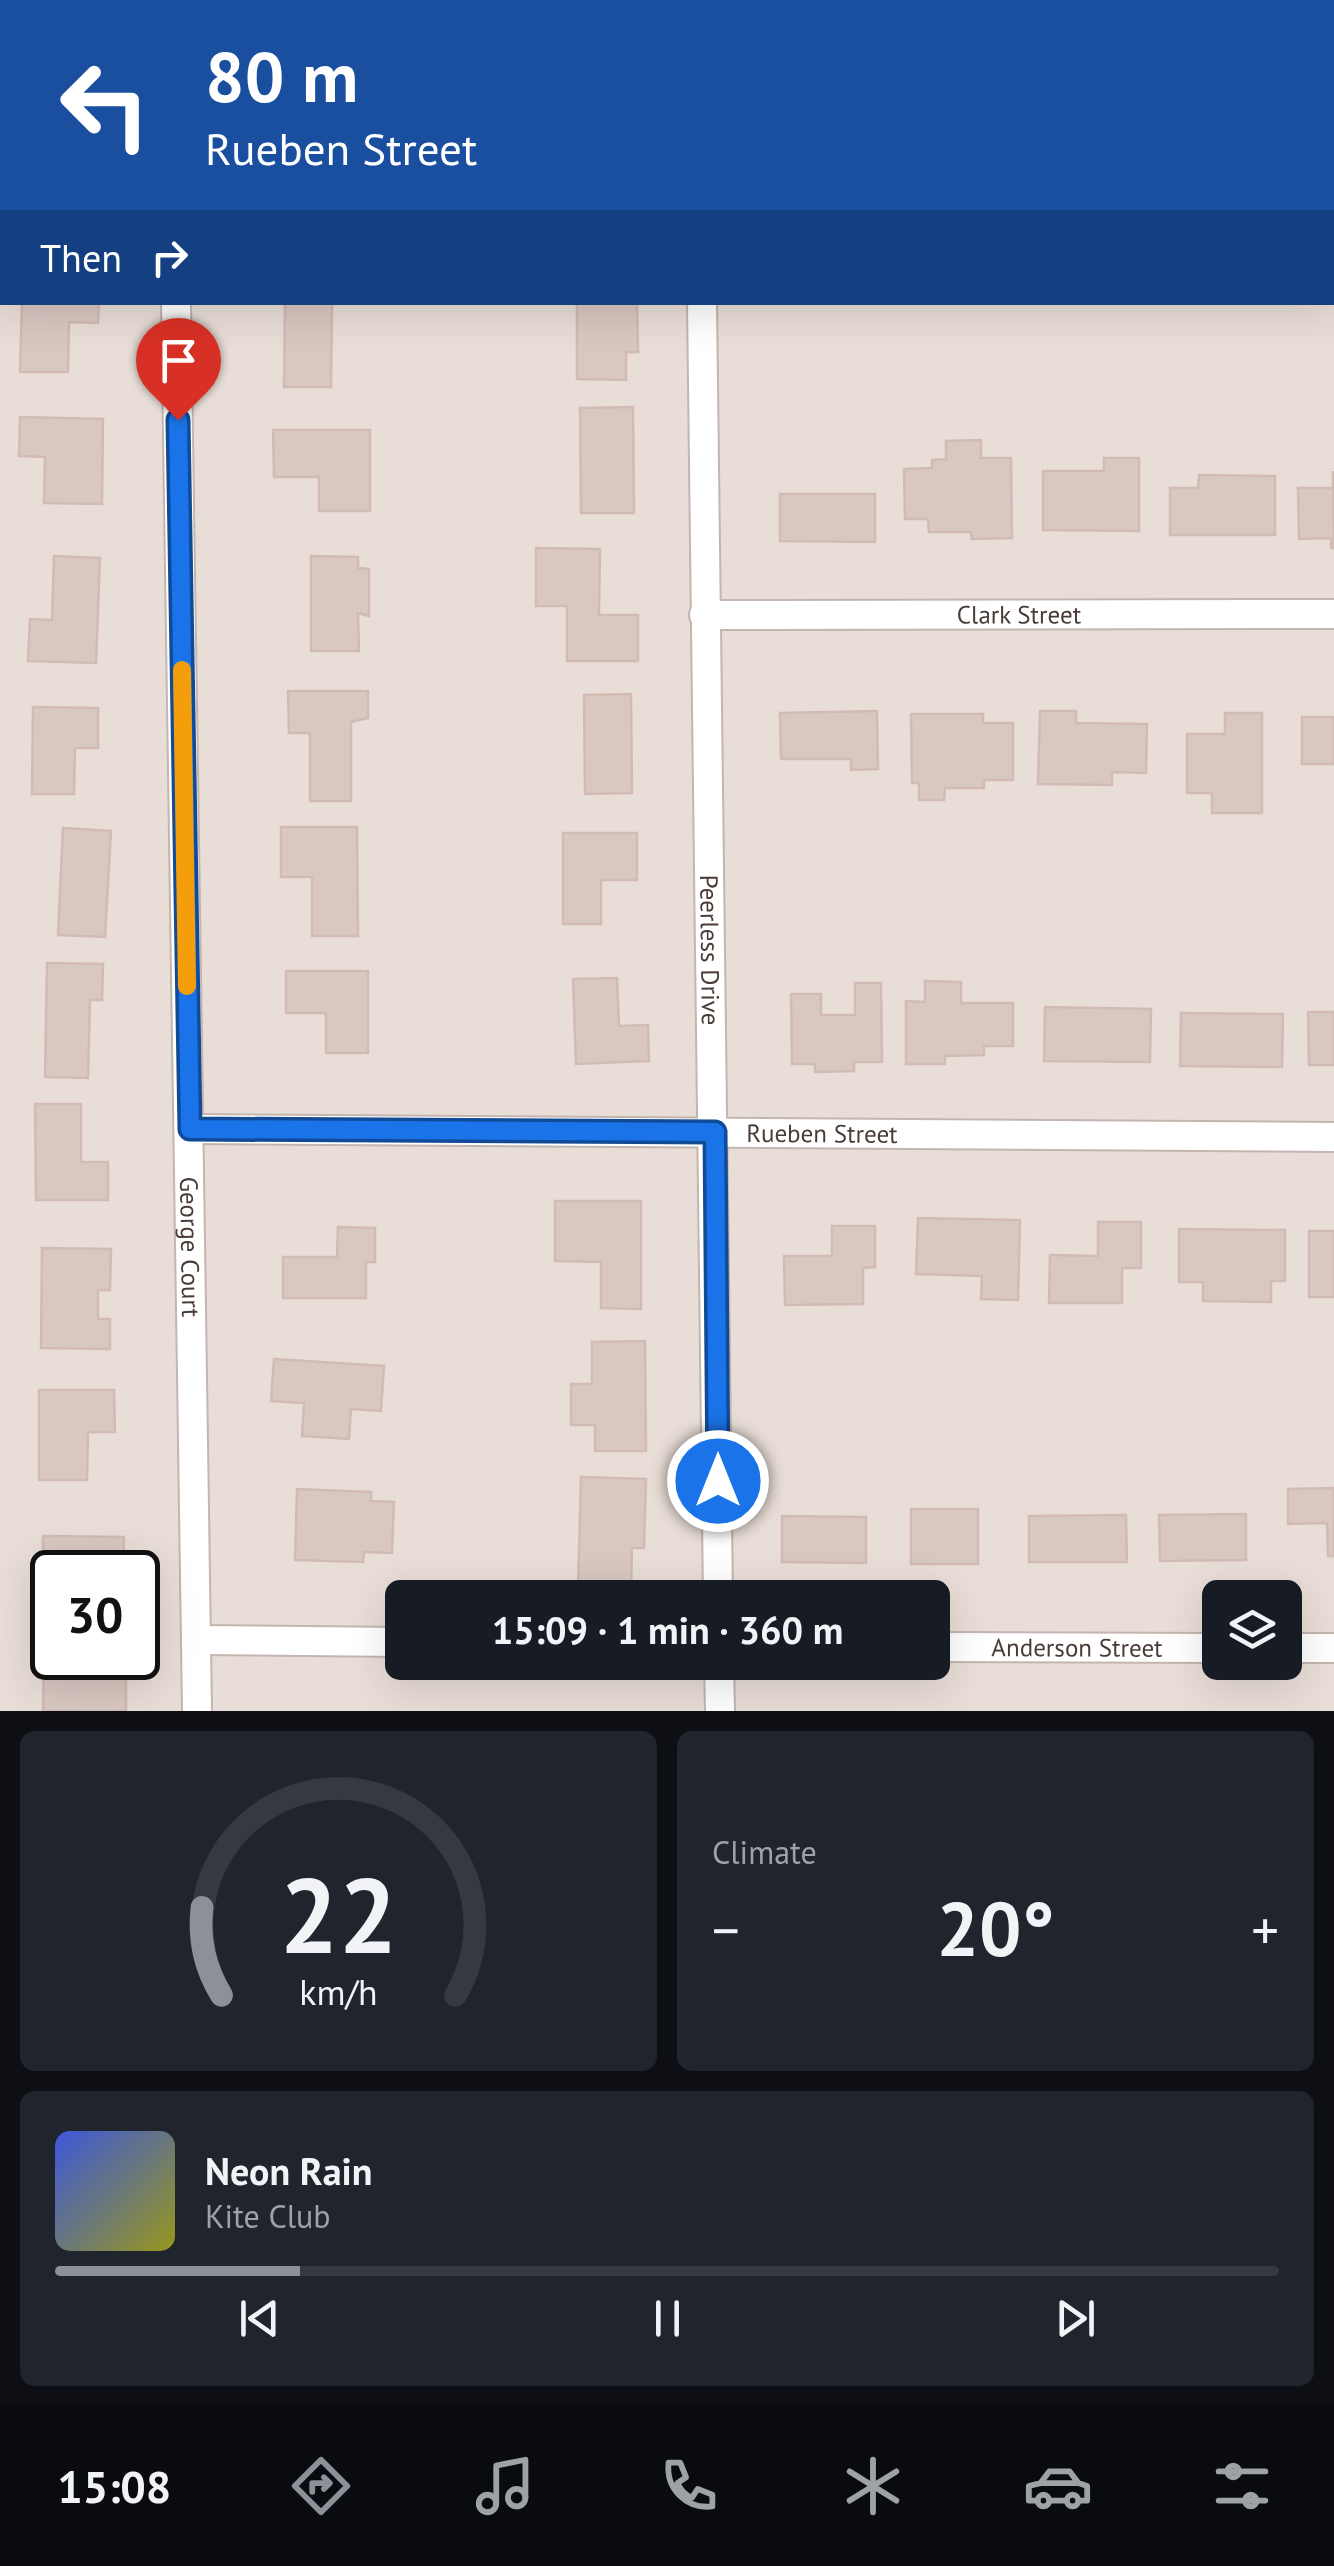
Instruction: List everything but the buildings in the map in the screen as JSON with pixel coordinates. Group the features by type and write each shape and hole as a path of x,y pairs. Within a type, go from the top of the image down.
{"street":[{"name":"George Court","path":"176,305 198,1711"},
{"name":"Peerless Drive","path":"702,305 718,1580"},
{"name":"Clark Street","path":"704,615 1334,614"},
{"name":"Rueben Street","path":"190,1129 1334,1137"},
{"path":"196,1640 385,1642"},
{"name":"Anderson Street","path":"950,1647 1202,1648"},
{"path":"1302,1648 1334,1648"},
{"path":"719,1680 720,1711"}],"shaded area":[{"path":"0,305 1334,305 1334,1711 0,1711"}],"slow traffic":[{"path":"182,670 187,986"}],"route":[{"path":"178,420 190,1129 715,1132 718,1481"}]}
